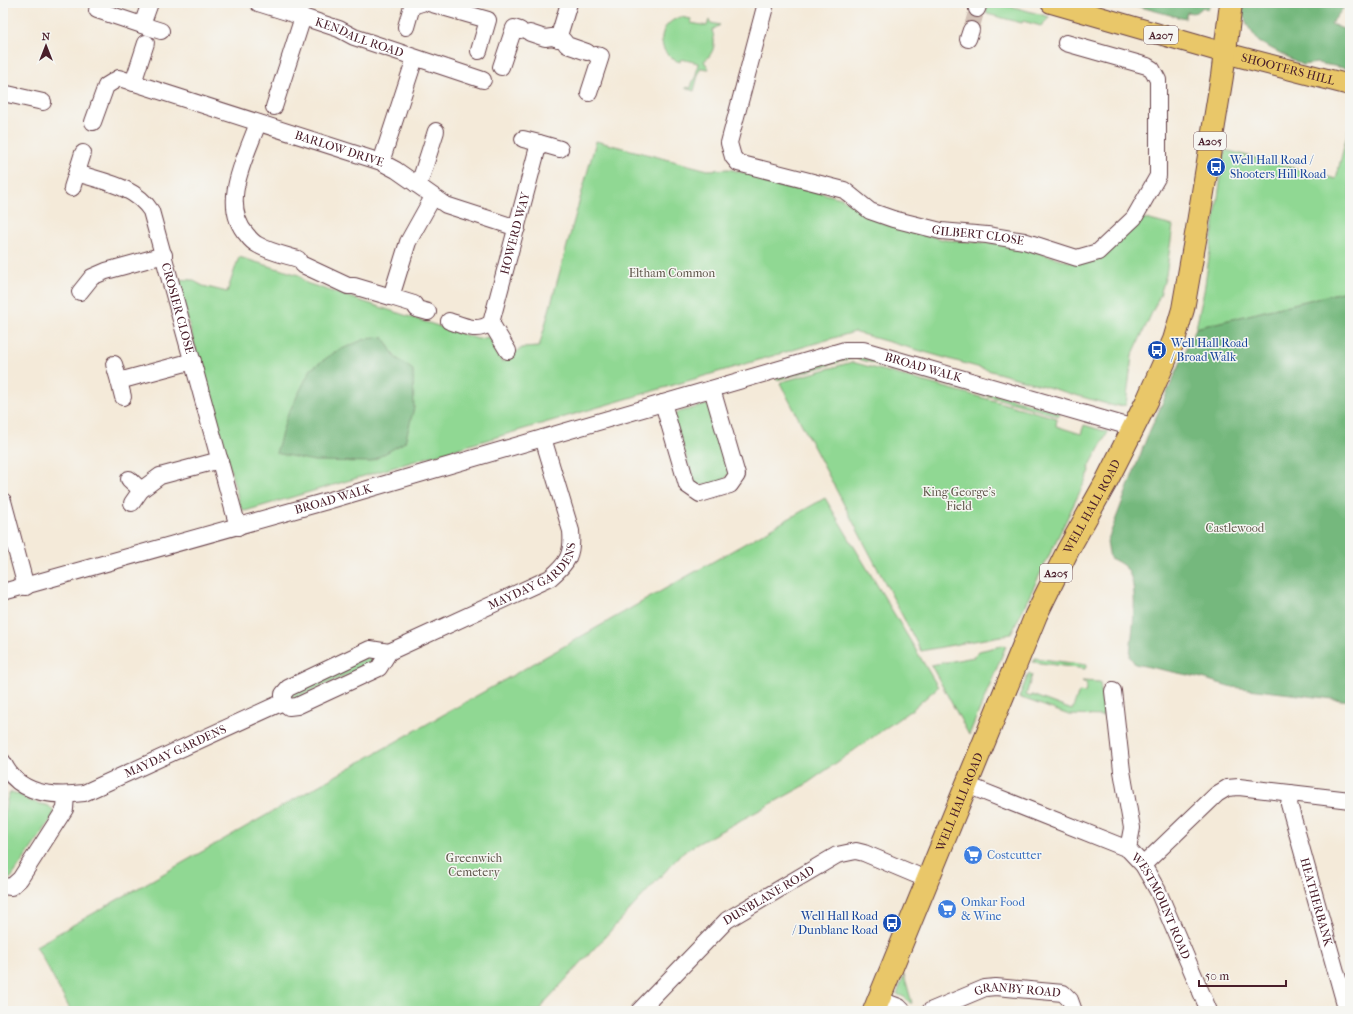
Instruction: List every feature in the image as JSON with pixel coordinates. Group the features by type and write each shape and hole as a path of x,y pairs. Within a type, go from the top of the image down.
{"highway":[{"name":"A205","path":"1225,53 1231,3"},
{"name":"WELL HALL ROAD","path":"876,1005 926,879 967,786 1036,614 1068,550 1134,428 1159,376 1183,309 1225,53"}],"main road":[{"name":"A207","path":"1051,3 1225,53"},
{"name":"SHOOTERS HILL","path":"1225,53 1350,85"}],"street":[{"path":"142,25 150,3"},
{"name":"KENDALL ROAD","path":"258,3 339,29 354,37 483,80"},
{"path":"406,27 412,6 422,3"},
{"path":"429,3 454,6 488,20 479,51"},
{"path":"558,39 570,3"},
{"name":"GILBERT CLOSE","path":"766,3 729,144 733,158 738,163 844,190 870,211 893,219 941,231 987,234 1024,241 1077,258 1098,252 1134,218 1158,176 1158,80 1152,69 1147,66 1066,43"},
{"path":"97,10 161,32"},
{"name":"KENDALL ROAD","path":"274,107 303,18"},
{"path":"501,67 514,28 545,38 552,37 563,40 567,45 601,56 590,93"},
{"path":"133,83 146,43"},
{"name":"KENDALL ROAD","path":"381,162 415,58"},
{"name":"BARLOW DRIVE","path":"93,122 106,86 119,78 381,162 396,170 433,197 464,212 517,228"},
{"path":"3,93 43,102"},
{"path":"258,123 235,189 235,215 243,231 258,245 301,262 348,286 354,286 414,304 417,309 428,312"},
{"path":"416,184 421,178 436,131"},
{"path":"523,139 560,149"},
{"name":"HOWERD WAY","path":"491,323 539,144"},
{"name":"CROSIER CLOSE","path":"83,153 75,181 125,188 145,202 155,223 238,527"},
{"path":"391,297 408,242 433,197"},
{"name":"CROSIER CLOSE","path":"80,292 87,272 106,271 164,255"},
{"path":"449,321 476,330 491,323 508,351"},
{"name":"BROAD WALK","path":"3,592 238,527 845,350 854,349 1134,428"},
{"name":"CROSIER CLOSE","path":"119,381 193,361"},
{"path":"114,364 123,397"},
{"path":"663,403 687,485 700,494 708,492 730,485 737,475 712,389"},
{"name":"MAYDAY GARDENS","path":"6,773 30,790 43,794 66,795 84,793 98,788 282,702 283,694 288,688 370,649 389,652 550,578 563,568 571,550 571,531 543,438"},
{"path":"129,479 137,497 160,476 220,460"},
{"path":"3,501 26,586"},
{"name":"WESTMOUNT ROAD","path":"1113,691 1122,771 1132,828 1128,849"},
{"name":"WESTMOUNT ROAD","path":"967,786 1128,849 1143,865 1160,897 1209,1011"},
{"path":"1143,865 1217,794 1227,788 1239,787 1350,800"},
{"name":"HEATHERBANK","path":"1291,793 1290,804 1347,1011"},
{"path":"3,886 11,887 20,879 66,809 66,795"},
{"name":"DUNBLANE ROAD","path":"646,1008 727,920 837,855 856,851 864,853 926,879"},
{"name":"GRANBY ROAD","path":"930,1011 985,988 996,987 1063,993 1070,1000 1074,1011"},
{"path":"876,1005 900,1007 904,1011"}],"green space":[{"path":"988,3 999,3 1050,17 1041,26 1023,21 1022,23 987,14 986,11"},
{"path":"1126,3 1210,3 1208,10 1203,7 1196,12 1187,12 1185,19"},
{"path":"1243,3 1347,3 1331,24 1350,32 1350,69 1317,63 1303,65 1259,42 1249,28 1243,15"},
{"path":"681,17 691,19 691,23 707,26 709,20 711,23 720,25 712,30 714,47 708,58 704,61 709,69 700,68 694,91 685,88 691,88 693,80 695,80 698,63 681,59 680,62 666,53 663,46 663,32 673,20"},
{"path":"1350,122 1350,290 1196,328 1204,291 1225,150 1336,179"},
{"name":"Eltham Common","path":"596,141 708,170 729,169 841,198 885,224 945,240 1010,244 1077,264 1142,218 1173,226 1166,275 1160,295 1132,356 1126,405 1114,406 854,332 245,511 241,508 176,279 192,280 203,286 227,292 239,257 299,275 306,283 478,339 489,337 502,362 522,348 539,347"},
{"name":"Castlewood","path":"1350,290 1350,701 1232,687 1202,678 1135,664 1130,657 1134,609 1133,584 1124,566 1110,558 1107,542 1147,437 1196,328"},
{"path":"383,337 395,357 413,370 414,408 405,442 370,462 314,461 276,453 287,416 311,369 335,352 365,339"},
{"path":"853,355 1060,412 1059,416 853,358 777,380 776,376"},
{"name":"King George's Field","path":"852,362 1057,418 1056,426 1081,434 1084,425 1108,432 1089,467 1090,471 1011,634 921,651 780,383"},
{"path":"709,404 730,473 720,484 696,486 673,417 679,412"},
{"name":"Greenwich Cemetery","path":"825,498 938,687 914,708 802,787 684,851 545,1002 540,1011 71,1011 36,946"},
{"path":"1006,646 969,735 931,665 974,657 979,651"},
{"path":"373,654 378,660 291,701 289,693"},
{"path":"1035,658 1087,665 1085,669 1033,662"},
{"path":"1029,673 1032,675 1026,695 1031,697 1032,695 1072,710 1079,692 1085,693 1087,684 1082,681 1100,682 1104,716 1069,715 1019,697"},
{"path":"11,792 30,801 49,806 54,812 53,817 11,878 8,879 3,875 3,831 6,806"},
{"path":"904,975 912,1003 897,994"}],"tunnel":[{"path":"971,30 977,9"}],"place":[{"name":"Well Hall Road / Shooters Hill Road","path":"1216,167"},
{"name":"Well Hall Road / Broad Walk","path":"1157,350"},
{"name":"Costcutter","path":"973,855"},
{"name":"Omkar Food & Wine","path":"947,909"},
{"name":"Well Hall Road / Dunblane Road","path":"892,923"}]}
